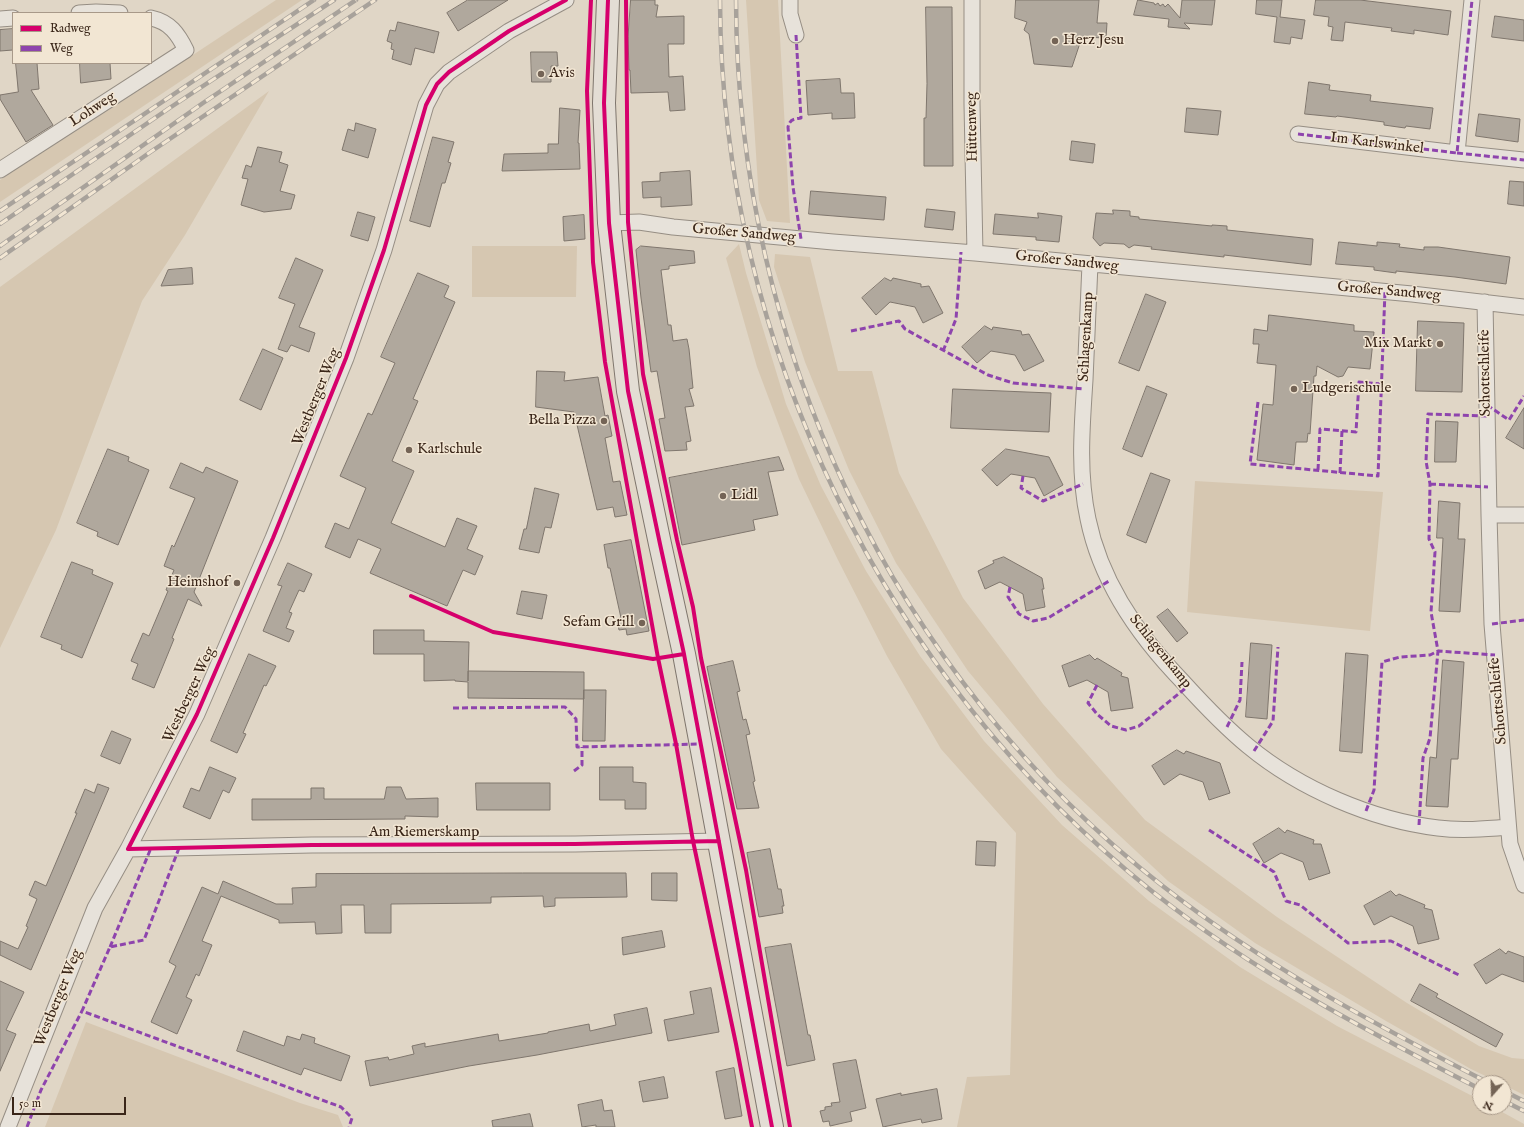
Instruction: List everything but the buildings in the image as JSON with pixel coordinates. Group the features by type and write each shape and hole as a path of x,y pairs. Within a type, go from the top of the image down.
{"main road":[{"path":"608,0 604,103 609,223 628,391 684,654 772,1127"}],"street":[{"name":"Westberger Weg","path":"8,1127 95,908 128,850 197,714 273,538 346,358 384,250 426,105 437,84 449,72 509,31 566,0"},
{"path":"790,0 790,14 796,34"},
{"name":"Hüttenweg","path":"972,0 972,104 975,253"},
{"path":"1456,153 1472,0"},
{"path":"0,18 12,18"},
{"name":"Lohweg","path":"0,170 186,50 179,36 172,29 152,18"},
{"name":"Im Karlswinkel","path":"1298,134 1524,160"},
{"name":"Großer Sandweg","path":"609,223 639,222 673,227 833,242 975,253 1090,265 1412,294 1524,307"},
{"name":"Schlagenkamp","path":"1090,265 1081,451 1083,484 1088,518 1096,550 1109,581 1123,607 1140,632 1171,670 1210,711 1248,746 1275,766 1295,778 1328,795 1366,811 1407,822 1439,828 1468,830 1508,827"},
{"name":"Schottschleife","path":"1485,302 1488,515 1492,624 1510,844 1524,885"},
{"path":"1488,515 1524,515"},
{"name":"Am Riemerskamp","path":"128,850 312,845 575,844 720,841"}],"shaded area":[{"path":"276,0 302,0 0,202 0,180"},
{"path":"746,0 778,0 790,223 767,221 759,200"},
{"path":"269,91 185,235 142,301 56,530 0,648 0,287"},
{"path":"739,244 746,273 786,404 821,486 866,571 920,656 984,741 1062,825 1149,901 1240,967 1337,1026 1472,1096 1472,1115 1508,1115 1524,1124 1524,1127 957,1127 967,1077 1010,1075 1016,833 941,749 887,656 838,560 799,479 757,367 726,258"},
{"path":"472,246 577,246 576,297 472,297"},
{"path":"775,254 810,257 838,371 872,371 899,473 963,598 1043,704 1145,820 1277,917 1407,1003 1479,1046 1512,1058 1524,1059 1524,1095 1512,1089 1512,1075 1483,1075 1471,1069 1386,1021 1255,943 1168,881 1057,777 968,671 896,563 849,470 805,362 774,267"},
{"path":"1195,481 1383,492 1370,631 1187,612"},
{"path":"86,1022 300,1103 338,1115 343,1127 45,1127"}],"railway":[{"path":"0,211 314,0"},
{"path":"0,224 171,107 334,0"},
{"path":"0,246 203,103 356,0"},
{"path":"0,258 149,153 375,0"},
{"path":"720,0 728,128 750,254 787,377 836,495 898,606 972,711 1057,806 1153,892 1191,921 1231,948 1312,999 1395,1045 1472,1085"},
{"path":"736,0 743,128 765,254 800,376 848,493 909,604 982,707 1067,802 1164,887 1202,916 1242,943 1322,993 1474,1075"},
{"path":"1512,1095 1524,1101"},
{"path":"1512,1105 1524,1111"}],"marked path":[{"path":"1298,134 1457,153 1472,0"},
{"path":"796,35 801,118 790,122 788,127 793,187 801,239"},
{"path":"1457,153 1524,160"},
{"path":"943,351 956,319 961,252"},
{"path":"1258,402 1250,464 1378,476 1385,291"},
{"path":"851,331 899,321 905,329 988,375 1013,383 1084,389"},
{"path":"1318,470 1320,429 1356,432 1359,382 1382,384"},
{"path":"1487,405 1509,420 1524,396"},
{"path":"1419,825 1423,758 1430,738 1438,651 1431,612 1435,552 1429,539 1430,484 1426,461 1428,414 1487,416"},
{"path":"1340,473 1342,431"},
{"path":"1023,476 1021,488 1043,501 1083,484"},
{"path":"1430,484 1488,487"},
{"path":"1010,587 1008,597 1019,614 1033,621 1048,618 1109,581"},
{"path":"1492,624 1524,620"},
{"path":"1254,751 1273,721 1278,647"},
{"path":"1366,811 1374,790 1382,662 1400,657 1430,655 1438,651 1495,655"},
{"path":"1227,727 1240,700 1242,662"},
{"path":"1097,685 1088,703 1097,714 1111,726 1126,730 1139,726 1187,687"},
{"path":"453,708 565,707 576,719 577,747 701,744"},
{"path":"574,771 582,765 582,747"},
{"path":"1209,830 1274,872 1286,901 1300,905 1348,943 1391,941 1459,975"},
{"path":"110,947 151,848"},
{"path":"179,848 144,940 110,947 82,1011 341,1107 352,1118 349,1127"},
{"path":"27,1127 41,1090 82,1011"}],"cycle path":[{"path":"128,849 197,714 273,538 346,358 384,250 426,105 437,84 449,72 509,31 566,0"},
{"path":"591,0 587,91 593,262 605,362 658,658 676,744 693,841 752,1127"},
{"path":"608,0 604,103 609,223 628,391 684,654 772,1127"},
{"path":"626,0 628,222 643,374 677,540 693,607 701,658 746,870 790,1127"},
{"path":"411,596 493,632 653,659 684,654"},
{"path":"128,849 312,845 575,844 719,841"}],"place":[{"name":"Herz Jesu","path":"1055,41"},
{"name":"Avis","path":"541,74"},
{"name":"Mix Markt","path":"1440,344"},
{"name":"Ludgerischule","path":"1294,389"},
{"name":"Bella Pizza","path":"604,421"},
{"name":"Karlschule","path":"409,450"},
{"name":"Lidl","path":"723,496"},
{"name":"Heimshof","path":"237,583"},
{"name":"Sefam Grill","path":"642,623"}]}
